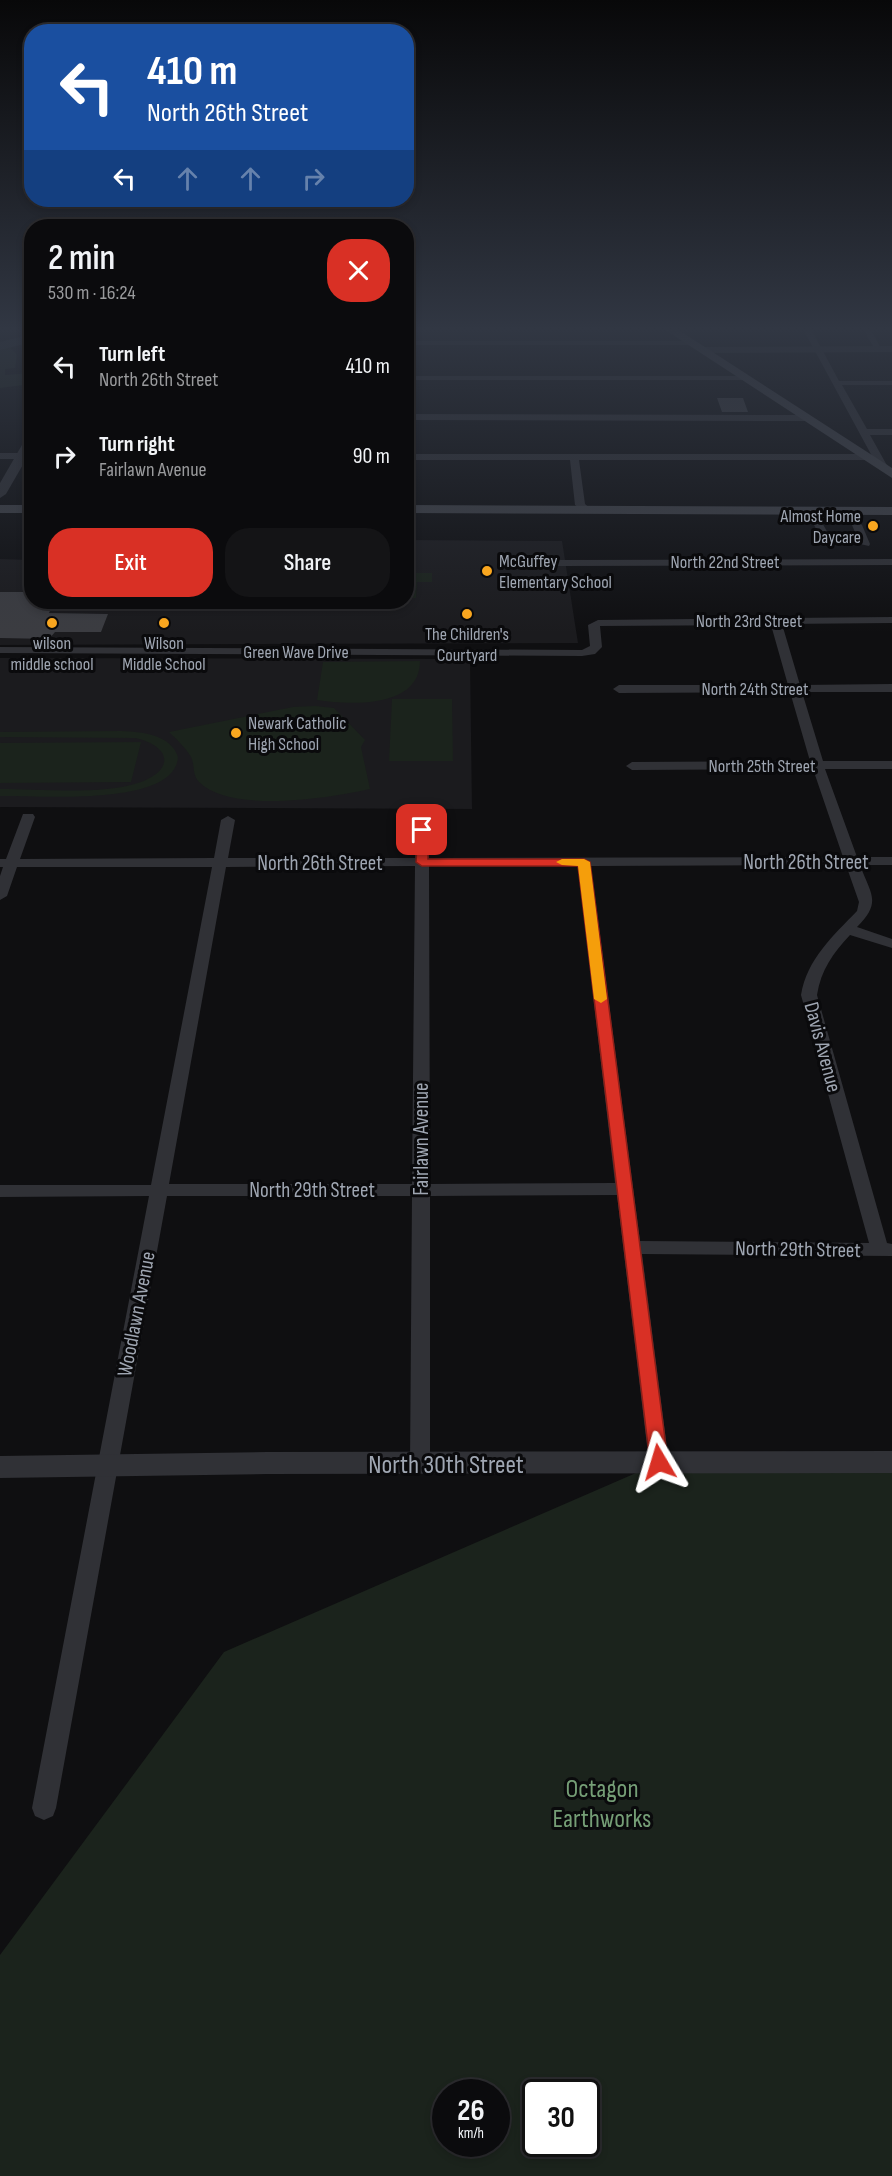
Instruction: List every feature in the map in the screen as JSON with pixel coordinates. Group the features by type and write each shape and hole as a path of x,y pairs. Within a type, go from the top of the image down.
{"main road":[{"path":"826,431 888,472"},
{"path":"0,508 24,509"},
{"path":"414,510 892,511"}],"street":[{"path":"863,432 892,432"},
{"path":"863,432 888,472"},
{"path":"0,456 24,456"},
{"path":"414,457 866,457"},
{"path":"574,457 580,505 587,510"},
{"path":"0,494 24,459"},
{"path":"817,521 829,544"},
{"path":"857,525 865,544"},
{"name":"North 22nd Street","path":"558,562 892,562"},
{"name":"North 23rd Street","path":"591,652 596,647 594,625 606,622 892,620"},
{"name":"Davis Avenue","path":"775,621 818,766 854,861 866,903 864,912 818,964 810,980 808,995 886,1250"},
{"name":"Green Wave Drive","path":"0,650 591,652"},
{"name":"North 24th Street","path":"619,689 892,688"},
{"name":"North 25th Street","path":"632,766 892,765"},
{"name":"Fairlawn Avenue","path":"420,1464 422,814"},
{"path":"0,896 6,863 28,817"},
{"name":"Woodlawn Avenue","path":"44,1808 228,820"},
{"name":"North 26th Street","path":"6,863 892,861"},
{"path":"584,862 659,1462"},
{"path":"847,929 892,944"},
{"name":"North 29th Street","path":"0,1191 624,1189"},
{"name":"North 29th Street","path":"632,1247 886,1250"},
{"name":"North 30th Street","path":"0,1467 892,1462"}],"shaded area":[{"path":"414,540 562,541 578,643 0,645 0,559 24,560 24,609 414,609"},
{"name":"Newark Catholic High School","path":"0,658 470,659 472,809 0,807"}],"green space":[{"path":"414,573 432,573 432,582 417,582 416,598 414,598"},
{"path":"420,661 417,677 408,688 396,696 363,703 317,700 323,662"},
{"path":"392,699 452,699 453,761 389,761"},
{"path":"293,707 334,708 365,740 361,747 370,789 282,801 234,798 214,792 199,782 195,776 191,757 169,732"},
{"path":"121,731 154,736 169,743 178,757 171,773 154,784 130,791 101,795 0,796 0,789 89,790 123,787 150,778 163,766 164,759 156,747 135,738 0,737 0,732"},
{"path":"141,742 131,782 0,783 0,743"},
{"name":"Octagon Earthworks","path":"659,1463 892,1465 892,2176 0,2176 0,1955 224,1652"}],"building":[{"name":"wilson middle school","path":"0,592 24,592 24,609 51,609 49,613 108,614 101,632 55,632 49,639 0,638"}],"slow traffic":[{"path":"562,862 584,862 601,999"}],"place":[{"name":"Almost Home Daycare","path":"873,526"},
{"name":"McGuffey Elementary School","path":"487,571"},
{"name":"The Children's Courtyard","path":"467,614"},
{"name":"wilson middle school","path":"52,623"},
{"name":"Wilson Middle School","path":"164,623"},
{"name":"Newark Catholic High School","path":"236,733"}],"route":[{"path":"422,830 422,862 584,862 659,1462"}]}
